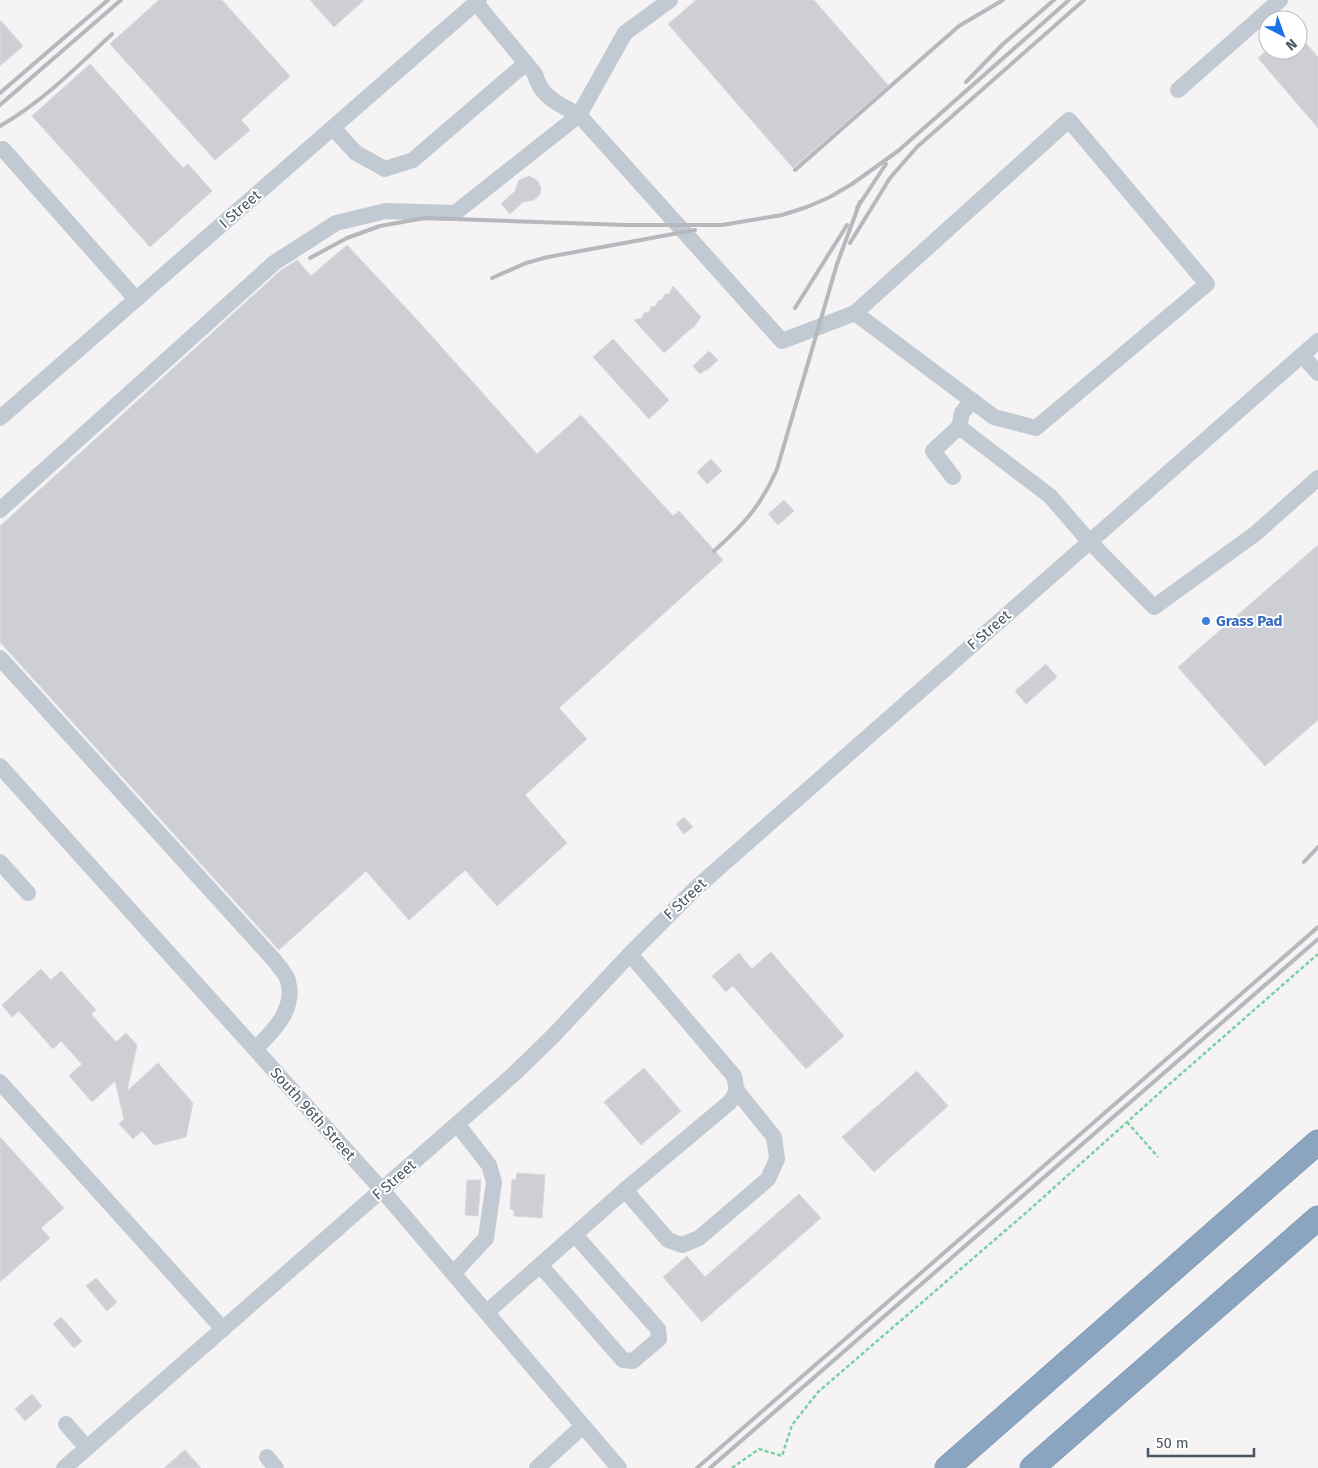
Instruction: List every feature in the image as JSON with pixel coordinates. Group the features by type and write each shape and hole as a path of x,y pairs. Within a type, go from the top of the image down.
{"highway":[{"path":"947,1468 1318,1142"},
{"path":"1032,1468 1318,1218"}],"street":[{"path":"0,510 274,263 336,223 386,211 455,213 579,115 625,33 649,0"},
{"path":"625,33 670,0"},
{"path":"1178,90 1280,0"},
{"path":"478,1 535,74 538,85 548,98 579,115 782,341 855,313 1069,120 1207,284 1036,428 994,416 855,313"},
{"name":"I Street","path":"0,418 478,1"},
{"path":"333,128 356,153 385,169 413,160 526,63"},
{"path":"2,149 136,299"},
{"name":"F Street","path":"64,1468 457,1124 546,1042 696,888 770,821 1318,341"},
{"path":"1302,355 1318,373"},
{"path":"953,477 933,451 959,427 962,413 972,400"},
{"path":"959,427 1050,496 1089,542 1154,607 1256,534 1318,478"},
{"path":"0,658 275,961 288,980 289,1001 282,1017 274,1030 256,1049"},
{"name":"South 96th Street","path":"2,772 256,1049 382,1190 619,1468"},
{"path":"0,862 28,894"},
{"path":"625,1190 668,1240 682,1244 700,1238 768,1179 777,1160 774,1137 738,1091 734,1076 630,954"},
{"path":"0,1082 223,1329"},
{"path":"487,1312 625,1190 730,1102 738,1091"},
{"path":"454,1273 486,1238 494,1182 490,1165 457,1124"},
{"path":"540,1265 623,1360 633,1361 659,1339 658,1329 575,1235"},
{"path":"66,1424 87,1448"},
{"path":"537,1468 583,1426"}],"path":[{"path":"732,1468 759,1449 782,1456 792,1425 818,1392 1028,1211 1318,954"},
{"path":"1127,1122 1158,1157"}],"building":[{"path":"159,0 222,0 290,76 241,120 250,130 215,160 110,44"},
{"path":"310,0 364,0 334,27"},
{"path":"696,0 814,0 888,85 793,168 668,24"},
{"path":"0,20 23,46 0,66"},
{"path":"1308,46 1318,57 1318,128 1260,60 1308,60"},
{"path":"90,64 183,168 188,164 212,191 150,247 32,116"},
{"path":"529,176 538,181 541,188 540,194 534,200 523,202 510,214 501,204 515,191 519,180"},
{"path":"347,245 420,323 537,454 581,415 673,516 679,511 723,560 559,708 587,739 525,795 567,843 497,906 465,870 409,920 366,871 279,950 0,642 0,526 280,271 297,260 311,276"},
{"path":"673,286 701,317 694,327 664,353 634,320 642,318 644,313 649,312 651,307 656,306 665,294 669,294"},
{"path":"613,339 669,400 649,419 593,357"},
{"path":"709,351 718,360 700,374 693,366"},
{"path":"711,459 722,471 707,484 697,472"},
{"path":"784,500 794,511 778,525 768,514"},
{"path":"1318,545 1318,720 1265,766 1178,667"},
{"path":"1046,664 1057,677 1026,704 1015,691"},
{"path":"684,817 693,827 684,834 676,824"},
{"path":"771,952 844,1036 806,1069 733,986 726,992 712,976 739,953 752,969"},
{"path":"41,969 51,980 61,971 96,1010 91,1014 116,1042 126,1033 137,1045 127,1091 158,1063 193,1103 186,1137 154,1145 142,1131 133,1139 119,1124 124,1119 115,1081 92,1102 69,1076 82,1064 61,1041 53,1049 19,1011 12,1017 2,1005"},
{"path":"644,1068 681,1111 641,1145 604,1102"},
{"path":"917,1071 948,1106 874,1172 842,1137"},
{"path":"0,1137 64,1208 41,1228 50,1238 0,1282"},
{"path":"517,1173 545,1175 542,1218 514,1216 514,1210 510,1209 512,1179 516,1180"},
{"path":"467,1180 481,1180 478,1216 465,1215"},
{"path":"799,1194 821,1218 702,1322 663,1277 687,1256 705,1277"},
{"path":"96,1278 117,1302 107,1311 86,1286"},
{"path":"61,1317 82,1341 74,1348 53,1324"},
{"path":"32,1394 42,1406 25,1421 15,1409"},
{"path":"185,1450 201,1468 164,1468"}],"railway":[{"path":"0,93 108,0"},
{"path":"0,105 121,0"},
{"path":"795,170 959,26 1003,0"},
{"path":"966,82 1003,44 1054,0"},
{"path":"310,258 347,238 380,226 425,218 625,225 722,225 782,215 807,207 830,197 852,184 898,151 1069,0"},
{"path":"850,243 890,178 917,147 1084,0"},
{"path":"0,126 45,95 112,34"},
{"path":"857,208 886,164"},
{"path":"714,551 751,514 765,494 777,469 837,264 860,202"},
{"path":"795,308 847,225"},
{"path":"492,278 526,263 548,257 695,230"},
{"path":"1304,862 1318,847"},
{"path":"697,1468 1318,927"},
{"path":"710,1468 1318,939"}],"place":[{"name":"Grass Pad","path":"1206,621"}]}
